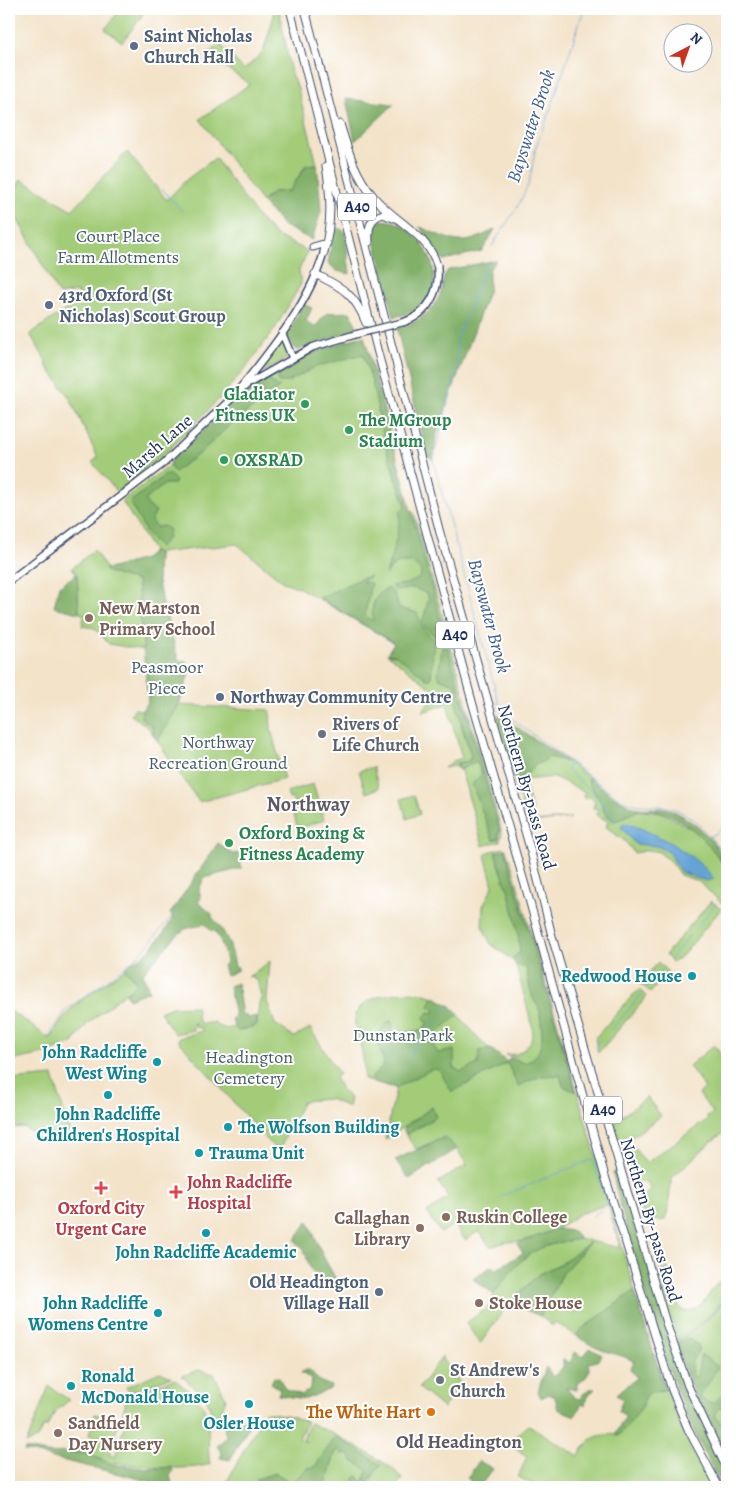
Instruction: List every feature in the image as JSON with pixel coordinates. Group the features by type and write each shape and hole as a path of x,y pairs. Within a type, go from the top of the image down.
{"highway":[{"name":"Northern By-pass Road","path":"290,9 378,353 473,705 529,899 577,1078 659,1353 688,1429 720,1487"},
{"name":"Northern By-pass Road","path":"305,9 452,581 512,787 553,940 647,1259 681,1367 704,1422 727,1469"},
{"path":"321,66 359,177 379,203 428,245 437,265"},
{"path":"321,129 331,204 327,243 324,252"},
{"path":"373,269 369,237 372,220 383,214 400,222"},
{"path":"313,247 327,243"},
{"path":"315,274 338,285 352,296 360,307 378,353"}],"main road":[{"path":"234,396 264,360 282,333 315,274 324,252"},
{"name":"Marsh Lane","path":"9,581 164,463 234,396 265,372 313,347 404,322 418,315 434,296 438,280 437,265"},
{"path":"282,333 292,357"}],"green space":[{"path":"108,9 145,9 140,19 122,42 105,29 117,14"},
{"path":"273,9 279,9 291,74 298,89 317,164 306,165 289,191 273,192 262,202 200,119 250,84 206,55 220,44 244,70 263,52 274,16"},
{"path":"346,99 394,104 355,141"},
{"name":"Court Place Farm Allotments","path":"127,152 167,200 186,180 215,158 258,217 276,236 308,251 299,270 301,284 276,327 249,364 220,398 168,451 117,492 92,462 98,458 70,398 46,365 47,363 30,334 81,299 77,292 59,295 9,204 21,179 72,210"},
{"path":"317,164 321,211 312,240 284,226 262,202 273,192 289,191 307,165"},
{"path":"382,220 397,223 408,229 417,238 431,261 434,274 434,286 429,298 420,308 411,313 394,317 374,236 376,224"},
{"path":"420,227 458,241 474,239 495,229 482,251 444,260"},
{"path":"339,228 345,232 350,274 337,271 328,263 334,231"},
{"path":"496,260 489,270 489,289 436,436 433,460 426,454 397,328 418,320 434,306 448,270"},
{"path":"303,304 312,308 306,321 315,327 327,313 350,312 358,329 298,350 295,349 287,336"},
{"path":"364,336 458,685 500,832 498,833 499,838 493,840 472,784 482,774 476,761 460,770 456,763 469,761 471,756 452,689 457,685 439,678 438,673 443,643 422,622 429,599 427,594 414,588 396,591 391,586 406,584 420,578 421,572 413,563 404,563 394,565 386,575 397,536 400,511 406,506 385,445 372,381 363,354 315,367 288,382 278,382 278,377 309,354"},
{"name":"Northway Recreation Ground","path":"358,337 372,381 394,473 406,506 414,513 502,833 500,841 483,846 461,771 453,766 444,768 453,761 462,758 447,704 423,712 422,710 439,694 387,654 394,643 298,587 283,582 237,544 158,553 157,578 164,613 166,614 178,660 186,661 190,669 179,705 270,710 271,729 284,779 199,802 148,727 131,715 134,709 142,710 148,701 144,650 109,644 94,628 82,626 84,616 89,614 95,617 96,614 89,612 85,615 79,613 77,575 72,568 94,550 109,573 145,559 153,551 122,501 166,468 235,400 270,376 309,354","holes":["458,685 467,713 499,838 493,840 485,814 480,808 482,774 476,760 461,770 456,764 469,761 471,756 461,724"]},
{"path":"281,339 289,354 287,358 248,381 267,360"},
{"path":"268,378 277,388 280,387 231,424 200,453 174,472 170,462 235,400"},
{"path":"168,473 175,480 175,484 165,484 145,500 150,508 156,511 151,521 156,527 164,526 169,530 167,539 159,547 148,536 130,502"},
{"name":"Peasmoor Piece","path":"153,552 158,553 157,578 164,613 166,614 178,660 186,661 190,669 179,705 158,740 154,737 152,726 141,718 142,710 148,701 137,581 109,573 105,570 144,559"},
{"path":"77,574 79,613 54,607 59,586"},
{"path":"370,576 362,582 371,583 365,614 368,619 373,620 373,605 377,597 389,588 394,593 399,608 417,613 423,628 434,640 431,679 427,679 396,655 387,654 394,643 319,598"},
{"path":"499,715 568,762 550,757 536,765 522,778 523,793 518,793 497,716"},
{"path":"550,757 568,762 588,777 604,812 619,820 639,810 661,812 694,830 708,842 727,870 727,908 698,881 680,875 671,862 659,852 649,850 634,853 626,842 606,827 608,821 596,815 598,809 593,808 595,801 589,796 587,799 583,797 585,792 554,777 524,780 535,822 571,818 534,823 529,822 518,793 523,793 522,779 536,765"},
{"path":"373,767 379,788 366,793 359,771"},
{"path":"588,777 615,797 633,807 641,809 667,809 685,817 713,843 725,862 727,870 701,837 678,819 665,813 652,810 638,810 614,821 604,812"},
{"path":"313,784 324,820 300,828 297,826 291,805 294,804 292,798 289,799 287,792"},
{"path":"414,795 420,814 407,819 401,799"},
{"path":"218,843 232,854 238,853 242,868 204,878 199,890 201,898 198,902 213,915 211,916 221,928 230,946 235,967 238,967 238,970 226,976 223,965 226,964 224,951 214,930 211,931 205,924 185,929 176,936 143,973 149,991 129,999 126,993 137,983 125,969 131,962 144,955 164,932 173,917 170,914"},
{"name":"Dunstan Park","path":"506,849 512,866 651,1347 680,1426 711,1487 640,1487 614,1482 564,1487 538,1487 518,1477 527,1457 509,1442 529,1425 578,1456 593,1438 611,1434 618,1436 637,1414 648,1394 664,1390 634,1292 580,1331 577,1336 555,1322 552,1326 540,1316 563,1273 588,1244 565,1261 538,1275 509,1303 480,1344 466,1323 490,1306 494,1294 511,1270 529,1252 557,1242 581,1239 620,1248 608,1204 579,1214 557,1229 529,1241 506,1242 490,1247 479,1231 465,1240 455,1226 462,1219 441,1233 427,1213 448,1197 438,1182 467,1165 457,1149 445,1137 416,1149 406,1135 436,1117 419,1116 385,1140 396,1088 364,1079 363,1055 355,1023 356,1014 364,1003 373,999 407,992 426,994 441,1001 453,1010 476,1036 506,1062 533,1073 561,1075 563,1086 575,1091 505,850 539,1006 544,1051 525,1068 516,1058 505,1055 517,1054 523,1050 531,1041 533,1029 515,962 491,944 482,926 483,906 493,886 485,855 488,852"},
{"name":"Dunstan Park","path":"505,850 576,1092 563,1086 560,1075 541,1076 518,1086 507,1063 452,1092 439,1070 432,1069 396,1088 369,1081 384,1064 378,1041 383,1027 389,1021 392,1021 392,1034 421,1030 427,1024 424,1017 429,1012 434,1013 435,1010 429,1007 433,996 451,1006 459,1014 438,1032 433,1045 438,1053 454,1050 454,1068 461,1072 478,1064 479,1051 491,1049 507,1062 510,1058 524,1063 537,1055 542,1040 539,1008 534,1001 526,967 516,965 512,959 520,952 517,927 509,893 495,853"},
{"path":"711,901 721,909 683,955 672,963 666,954"},
{"name":"Headington Cemetery","path":"270,961 267,1001 275,1024 294,1037 310,1028 339,1074 335,1077 339,1086 350,1098 348,1107 330,1099 303,1101 278,1152 178,1040 179,1038 202,1031 201,1027 197,1028 194,1022 193,1030 175,1034 160,1012 172,1007 196,1006 198,1021 203,1024 215,1022 216,1025 227,1029 234,1027 239,1031 257,1025 259,1002 262,1001 257,979 254,980 253,976 248,977"},
{"path":"658,962 668,972 651,992 640,984"},
{"path":"125,969 137,983 87,1024 73,1043 45,1054 9,1061 9,1010 51,1038 64,1017 76,1004"},
{"path":"237,983 242,1015 246,1015 247,1018 257,1016 257,1025 239,1031 234,1027 232,1018 235,1017 229,986"},
{"path":"640,990 646,996 645,999 598,1053 595,1038 633,995"},
{"path":"714,1045 727,1063 727,1131 712,1141 672,1178 667,1214 664,1220 651,1221 644,1217 638,1200 651,1190 644,1180 634,1187 624,1149 631,1144 646,1163 708,1119 707,1117 713,1113 699,1094 705,1088 689,1066"},
{"path":"53,1076 70,1132 36,1135 24,1127 9,1128 9,1080"},
{"path":"647,1097 661,1116 621,1145 614,1122"},
{"path":"432,1107 436,1117 406,1135 403,1128"},
{"path":"445,1137 457,1149 409,1179 395,1160"},
{"path":"616,1171 695,1407 727,1474 727,1487 723,1487 704,1453 688,1418 661,1346 618,1198 613,1173"},
{"path":"308,1221 324,1258 337,1281 330,1280 323,1284 310,1268 304,1250 295,1240"},
{"path":"556,1229 573,1231 581,1239 551,1245 530,1254 521,1261 494,1294 473,1279 492,1266 495,1270 523,1253 517,1244"},
{"path":"590,1242 563,1273 540,1316 509,1303 538,1275 565,1261"},
{"path":"668,1268 678,1305 683,1311 691,1310 703,1303 727,1274 727,1297 704,1321 677,1340 658,1272"},
{"path":"634,1291 665,1390 648,1394 641,1409 618,1436 615,1434 626,1416 618,1411 623,1400 616,1394 637,1378 630,1369 634,1362 626,1357 597,1348 577,1336 579,1331"},
{"path":"727,1298 727,1459 699,1400 677,1342 705,1322"},
{"path":"688,1338 698,1345 699,1349 691,1365 694,1377 697,1377 701,1354 718,1367 698,1400 702,1398 706,1402 713,1403 727,1390 727,1403 717,1411 715,1417 721,1422 723,1432 727,1435 727,1458 724,1460 714,1432 697,1402 676,1345"},
{"path":"590,1348 602,1355 597,1361 589,1363 588,1373 583,1380 577,1383 577,1390 566,1388 575,1398 581,1399 582,1395 589,1389 595,1389 587,1396 585,1405 582,1404 575,1416 558,1409 555,1397 549,1394 541,1398 538,1391 546,1367 553,1377 563,1367 563,1359 570,1363 575,1352 583,1357"},
{"path":"442,1357 462,1386 443,1408 419,1388"},
{"path":"199,1370 214,1374 226,1399 216,1423 206,1398 182,1376"},
{"path":"305,1370 310,1370 319,1381 331,1386 330,1389 306,1399 278,1395 280,1389 271,1383 274,1377 279,1378 286,1390 302,1395 311,1388 312,1379 301,1373"},
{"path":"160,1372 171,1377 129,1392 126,1387"},
{"path":"175,1379 205,1409 208,1425 210,1464 188,1468 149,1467 114,1463 113,1465 87,1454 74,1452 75,1447 79,1448 81,1442 98,1445 99,1438 89,1435 95,1414 119,1421 109,1455 115,1457 127,1417 122,1415 128,1395"},
{"path":"49,1386 69,1400 55,1412 47,1427 43,1427 37,1439 26,1444"},
{"path":"265,1412 292,1416 307,1422 299,1438 306,1442 303,1438 310,1423 331,1433 375,1457 402,1479 396,1487 224,1487"},
{"path":"248,1419 251,1422 230,1460 220,1458 222,1453 217,1446 226,1437 224,1427 239,1420"},
{"path":"336,1436 381,1465 365,1487 356,1487 354,1479 358,1476 363,1484 367,1470 353,1461 349,1455 341,1454 338,1451 335,1453 325,1487 313,1487 307,1483 287,1488 275,1488 256,1479 276,1473 291,1483 309,1467 314,1468"},
{"path":"25,1449 53,1454 62,1452 87,1454 114,1465 147,1469 171,1467 173,1471 170,1476 173,1487 24,1451"},
{"path":"479,1461 493,1469 479,1487 467,1479"}],"water":[{"path":"624,823 647,831 673,845 697,861 714,879 706,881 681,872 669,852 657,846 635,844 621,827"}],"waterway":[{"name":"Bayswater Brook","path":"492,246 518,206 529,183 536,146 551,108 584,9"},
{"path":"162,189 183,212"},
{"name":"Bayswater Brook","path":"487,263 457,339 458,364 433,460 501,711 620,799 637,805 675,809 693,819 727,858"},
{"path":"570,763 567,770 594,794 617,821"},
{"path":"710,837 727,825"},
{"path":"697,927 716,903"},
{"path":"48,1039 65,1011 129,964 142,952 175,913"},
{"path":"671,958 690,935"},
{"path":"647,987 662,969"},
{"path":"611,1030 642,994"},
{"path":"444,1012 449,1006"},
{"path":"428,1030 438,1019"},
{"path":"409,1059 417,1041 423,1035"},
{"path":"595,1046 600,1040"},
{"path":"502,1196 593,1159 607,1205 593,1216"}],"place":[{"name":"Saint Nicholas Church Hall","path":"134,46"},
{"name":"43rd Oxford (St Nicholas) Scout Group","path":"49,305"},
{"name":"Gladiator Fitness UK","path":"305,404"},
{"name":"The MGroup Stadium","path":"349,430"},
{"name":"OXSRAD","path":"224,460"},
{"name":"New Marston Primary School","path":"89,618"},
{"name":"Northway Community Centre","path":"220,697"},
{"name":"Rivers of Life Church","path":"322,734"},
{"name":"Oxford Boxing & Fitness Academy","path":"229,843"},
{"name":"Redwood House","path":"692,976"},
{"name":"John Radcliffe West Wing","path":"157,1062"},
{"name":"John Radcliffe Children's Hospital","path":"108,1095"},
{"name":"The Wolfson Building","path":"228,1127"},
{"name":"Trauma Unit","path":"199,1153"},
{"name":"Oxford City Urgent Care","path":"101,1188"},
{"name":"John Radcliffe Hospital","path":"176,1192"},
{"name":"Ruskin College","path":"446,1217"},
{"name":"Callaghan Library","path":"420,1228"},
{"name":"John Radcliffe Academic","path":"206,1233"},
{"name":"Old Headington Village Hall","path":"379,1292"},
{"name":"Stoke House","path":"479,1303"},
{"name":"John Radcliffe Womens Centre","path":"158,1313"},
{"name":"St Andrew's Church","path":"440,1380"},
{"name":"Ronald McDonald House","path":"71,1386"},
{"name":"Osler House","path":"249,1404"},
{"name":"The White Hart","path":"431,1412"},
{"name":"Sandfield Day Nursery","path":"58,1433"}],"district":[{"name":"Northway","path":"308,804"},
{"name":"Old Headington","path":"459,1442"}]}
